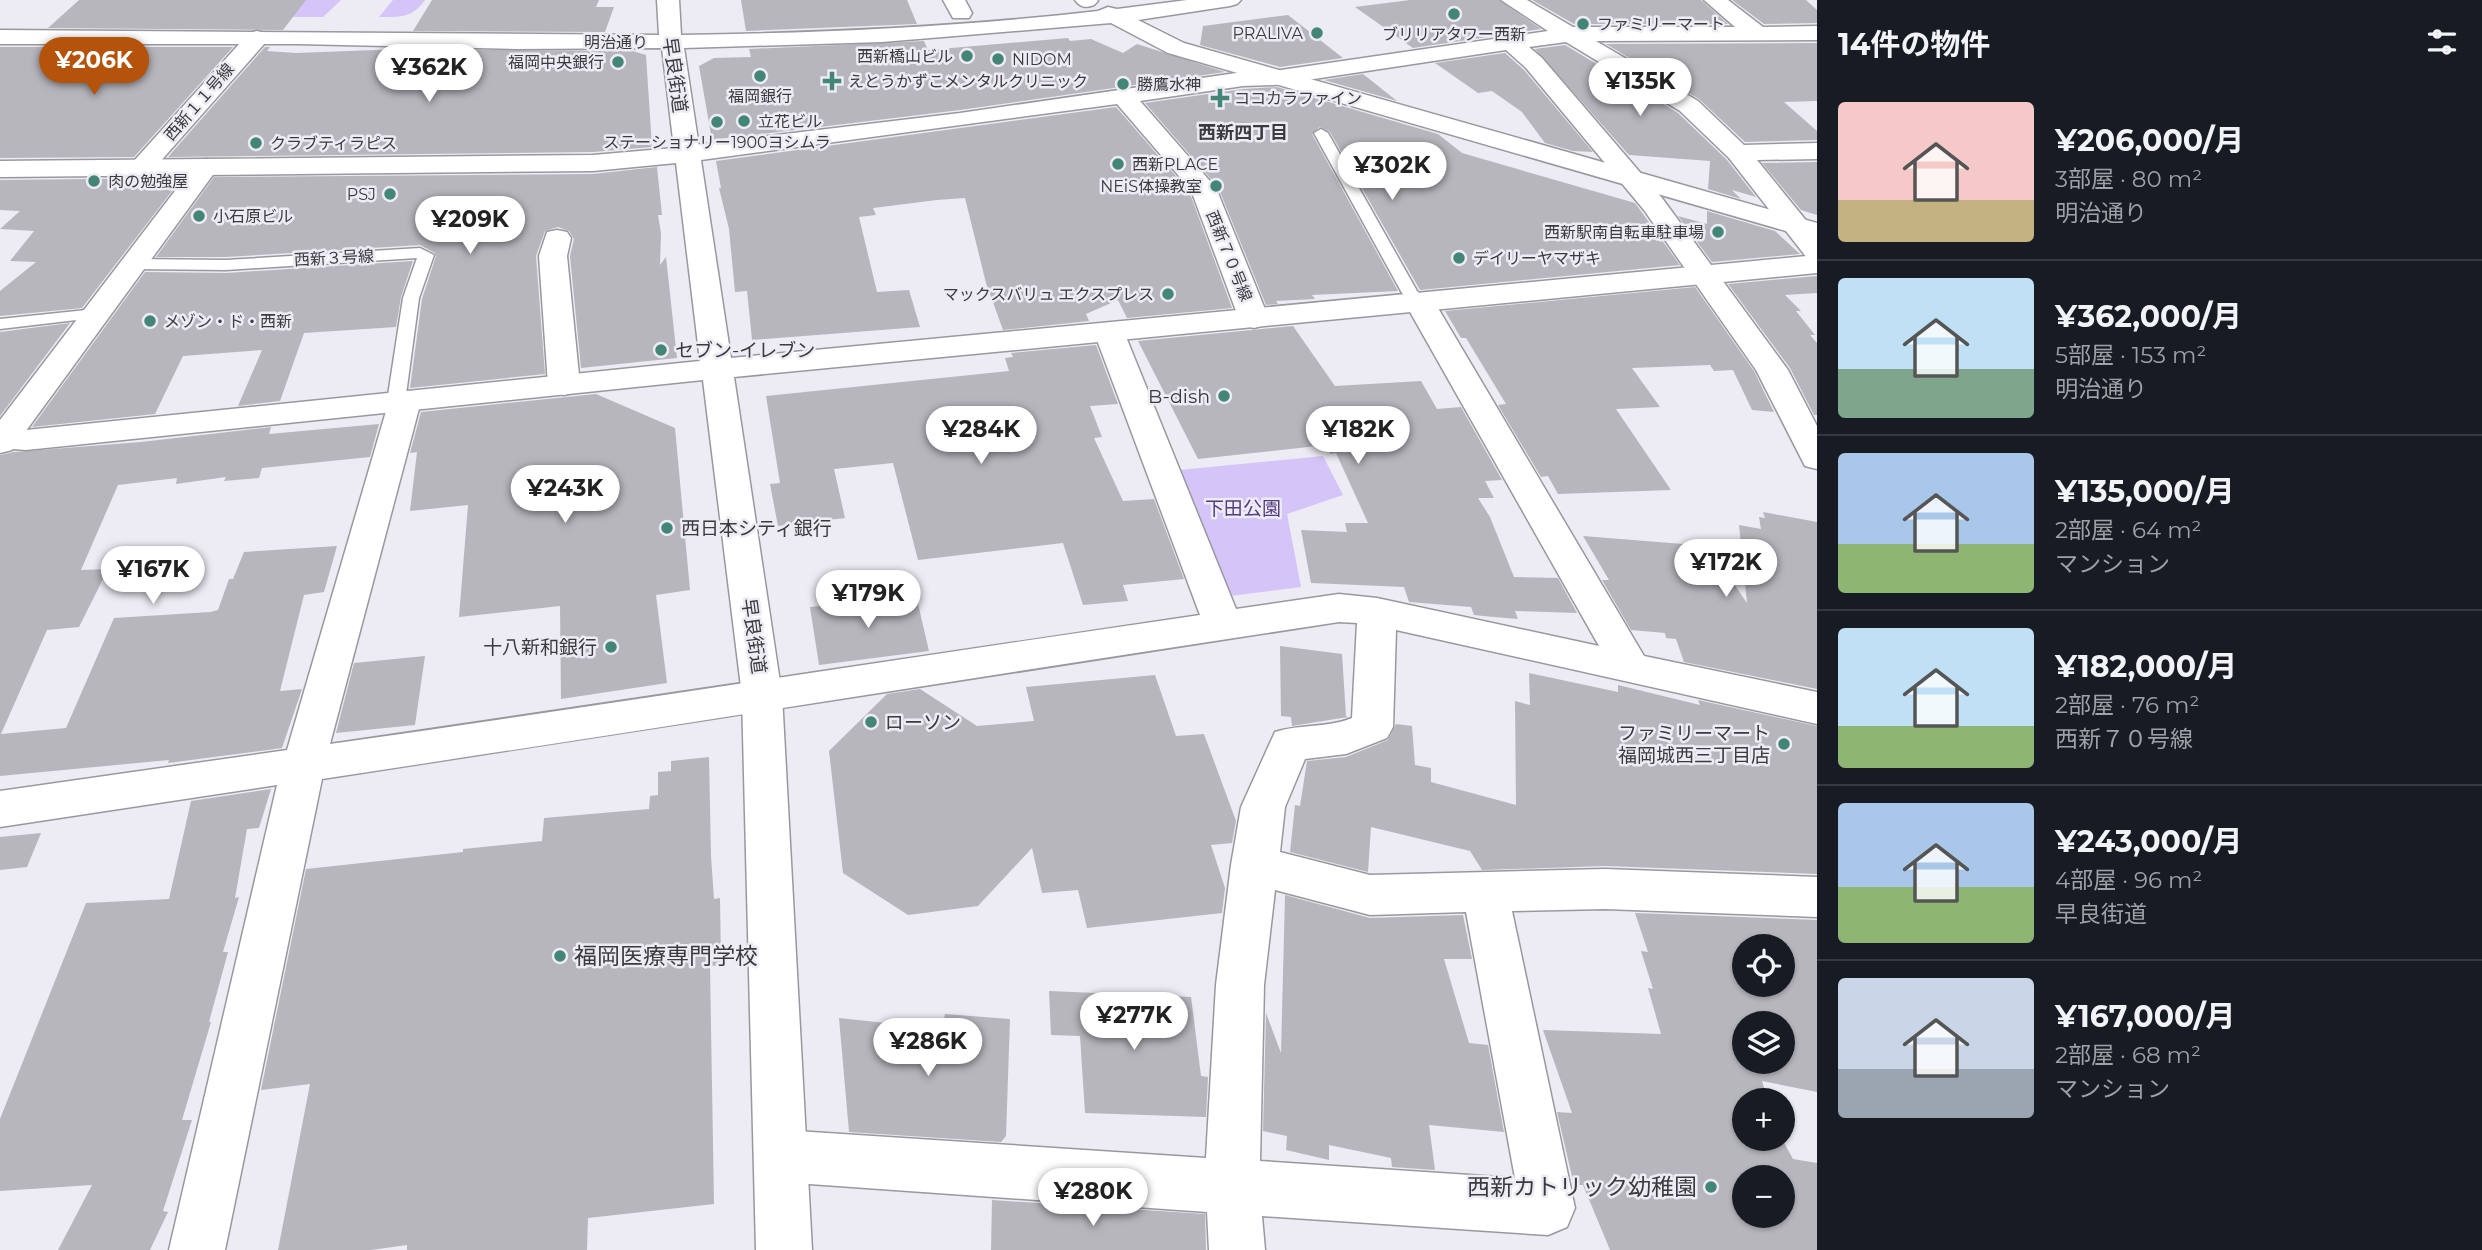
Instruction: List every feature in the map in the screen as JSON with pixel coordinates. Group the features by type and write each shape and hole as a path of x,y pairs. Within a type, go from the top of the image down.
{"street":[{"path":"1086,0 1176,48 1806,229"},
{"name":"明治通り","path":"0,37 257,38 669,23 1092,0"},
{"name":"明治通り","path":"0,27 669,23 912,33 1114,16 1230,0"},
{"path":"1512,0 1689,106 1738,153 1806,229 1817,252"},
{"path":"1715,0 1757,33"},
{"name":"早良街道","path":"669,23 762,695 785,1250"},
{"path":"0,169 593,163 686,154 1243,79 1274,78 1572,34 1817,33"},
{"name":"西新１１号線","path":"142,167 257,38"},
{"path":"1510,43 1534,64 1653,204 1772,370 1817,458"},
{"name":"西新７０号線","path":"1123,97 1203,188 1254,319"},
{"path":"1738,153 1817,152"},
{"path":"1,440 206,167"},
{"path":"557,238 553,256 564,385"},
{"path":"1,440 26,440 716,369 1817,264"},
{"path":"1420,303 1632,668"},
{"path":"1109,332 1223,625"},
{"path":"197,1250 303,767 401,402"},
{"path":"0,809 303,767 1339,608 1377,612 1817,708"},
{"path":"1237,1250 1231,1184 1240,985 1263,807 1290,744 1346,738 1372,727 1377,612"},
{"path":"1254,865 1370,895 1605,889 1817,897"},
{"path":"781,1156 1231,1184 1548,1208 1485,892"}],"lane":[{"path":"1321,133 1410,293 1420,303"},
{"name":"西新３号線","path":"133,264 226,265 342,257 426,255 411,298 401,402"},
{"path":"0,324 96,314"}],"green space":[{"path":"207,0 341,0 323,17 191,17"},
{"path":"393,0 425,0 411,13 379,17"},
{"name":"下田公園","path":"1323,456 1343,495 1287,514 1301,587 1230,596 1179,470"}],"building":[{"path":"79,0 306,0 283,30 48,28"},
{"path":"432,0 599,0 596,7 614,7 605,32 413,31"},
{"path":"741,0 907,0 917,24 746,31"},
{"name":"ブリリアタワー西新","path":"1410,0 1499,0 1541,29 1413,48 1355,7"},
{"path":"1532,0 1701,0 1728,24 1574,24"},
{"path":"1732,0 1806,0 1817,10 1817,23 1764,24"},
{"path":"1288,15 1343,58 1280,67 1200,45 1203,26"},
{"path":"1068,38 1070,41 1091,39 1123,53 1137,44 1225,72 960,110 712,140 699,66 714,58 751,57 749,49 924,41 928,50"},
{"path":"1817,43 1817,101 1784,102 1817,131 1817,140 1745,142 1699,99 1606,44"},
{"path":"1565,45 1678,113 1727,160 1756,197 1732,190 1741,199 1708,189 1710,161 1629,155 1535,49"},
{"path":"0,47 233,47 134,157 0,158"},
{"path":"265,47 270,47 267,51 296,53 401,49 633,51 646,55 652,147 593,152 168,157"},
{"path":"1505,53 1524,70 1593,152 1573,151 1545,143 1522,112 1492,91 1478,93 1435,63"},
{"path":"1363,74 1397,101 1324,80"},
{"path":"1277,87 1438,134 1462,153 1635,203 1680,265 1420,290 1330,132 1320,127 1312,134 1398,291 1312,295 1315,299 1276,301 1278,304 1266,305 1218,187 1145,103 1243,89"},
{"path":"1116,107 1189,191 1232,308 1127,318 1118,300 1086,314 1089,321 1003,330 986,283 965,198 873,208 876,215 859,217 877,292 909,290 920,327 752,340 747,291 735,292 729,229 719,188 716,161"},
{"path":"1817,162 1817,215 1801,210 1762,163"},
{"path":"657,167 662,215 658,215 661,233 660,265 666,257 677,358 581,368 570,256 574,239 569,231 558,227 545,231 536,256 545,374 410,388 422,299 436,256 420,245 226,257 156,257 214,177 593,174"},
{"path":"182,178 82,308 0,316 0,291 36,262 10,261 34,231 0,229 20,211 0,210 0,180"},
{"name":"西新駅南自転車駐車場","path":"1707,211 1775,231 1800,254 1712,262 1678,216 1707,224"},
{"path":"413,261 401,297 396,327 304,333 280,401 238,406 262,350 183,356 155,414 32,427 145,272 226,273"},
{"path":"1817,276 1817,293 1785,295 1801,311 1796,311 1815,335 1810,335 1817,343 1817,415 1814,415 1790,368 1728,284"},
{"path":"1695,287 1754,371 1774,412 1752,410 1733,370 1714,371 1710,365 1632,368 1660,407 1616,409 1671,490 1558,494 1548,476 1541,477 1498,405 1506,404 1466,338 1461,338 1445,311"},
{"path":"70,323 0,416 0,332"},
{"path":"1293,326 1335,386 1421,381 1437,409 1461,407 1502,480 1485,481 1494,498 1478,498 1490,517 1514,577 1558,578 1577,613 1515,611 1518,619 1474,615 1471,607 1409,602 1404,587 1311,583 1301,530 1347,532 1345,523 1368,523 1336,453 1330,454 1326,445 1198,459 1138,341"},
{"path":"1096,345 1118,404 1090,406 1102,437 1094,438 1123,501 1154,499 1184,579 1123,585 1128,601 1083,605 1063,543 918,560 893,463 834,469 845,518 778,526 770,484 780,483 766,396 1009,371 1005,358 1013,357 1011,353"},
{"path":"596,394 675,428 690,590 656,595 667,683 561,699 560,606 459,617 468,505 410,511 417,452 410,453 421,412"},
{"path":"379,424 370,457 262,468 259,478 224,481 226,477 176,484 177,478 118,485 81,570 108,569 79,627 47,630 1,734 66,728 114,618 218,610 229,579 233,579 244,552 337,546 324,592 304,595 280,691 302,689 282,748 168,763 169,760 0,776 0,455 271,427 269,434"},
{"path":"1763,512 1817,522 1817,689 1684,662 1676,639 1666,638 1665,633 1631,630 1602,580 1609,580 1583,536 1708,546 1747,603 1739,525 1761,529 1759,517 1765,518"},
{"path":"916,595 929,651 819,665 810,607"},
{"path":"1280,646 1342,654 1348,717 1292,726 1291,717 1281,716"},
{"path":"425,656 415,725 336,733 354,663"},
{"path":"1529,673 1618,692 1618,685 1700,705 1698,700 1817,726 1817,874 1605,866 1482,870 1470,851 1371,827 1368,872 1290,852 1295,805 1300,806 1307,761 1346,757 1388,740 1396,724 1412,726 1415,765 1431,768 1431,782 1516,805 1515,701 1530,705"},
{"path":"1155,675 1176,736 1204,734 1236,821 1232,843 1211,845 1225,888 1222,913 1087,928 1078,890 1042,893 1032,848 978,906 908,915 843,873 829,751 887,694 920,689 977,726 1034,721 1026,687"},
{"path":"709,757 711,856 714,899 720,898 721,965 710,966 714,1204 588,1218 587,1250 407,1250 407,1245 371,1250 278,1250 310,1084 261,1090 306,869 542,841 544,818 649,809 650,796 658,795 658,772 671,771 671,761"},
{"path":"271,789 259,828 247,829 235,898 239,897 223,952 228,952 182,1120 192,1120 163,1211 168,1212 150,1250 58,1250 92,1185 0,1191 0,1119 86,903 169,899 191,801"},
{"path":"41,833 27,867 0,870 0,837"},
{"path":"1285,895 1370,918 1463,915 1472,959 1444,959 1469,1043 1488,1045 1504,1132 1429,1125 1435,1170 1392,1167 1391,1158 1329,1145 1329,1160 1286,1150 1287,1136 1263,1131 1266,1013 1281,1053"},
{"path":"1635,913 1817,920 1817,1092 1762,1081 1764,1088 1732,1088 1732,1151 1789,1151 1793,1159 1817,1163 1817,1250 1610,1250 1583,1185 1574,1185 1557,1112 1572,1113 1543,1030 1661,1034 1648,988 1653,989 1641,951 1648,952"},
{"path":"1049,991 1191,997 1201,1076 1208,1077 1206,1117 1085,1113 1080,1036 1051,1035"},
{"path":"945,1014 1010,1019 1006,1136 1001,1142 849,1132 839,1018 942,1029"},
{"path":"992,1200 1205,1214 1206,1250 991,1250"}],"place":[{"name":"ブリリアタワー西新","path":"1454,14"},
{"name":"ファミリーマート","path":"1583,24"},
{"name":"PRALIVA","path":"1317,33"},
{"name":"西新橋山ビル","path":"967,56"},
{"name":"NIDOM","path":"998,59"},
{"name":"福岡中央銀行","path":"618,62"},
{"name":"福岡銀行","path":"760,76"},
{"name":"えとうかずこメンタルクリニック","path":"832,81"},
{"name":"勝鷹水神","path":"1123,84"},
{"name":"ココカラファイン","path":"1220,98"},
{"name":"立花ビル","path":"744,121"},
{"name":"ステーショナリー1900ヨシムラ","path":"717,122"},
{"name":"クラブティラピス","path":"256,143"},
{"name":"西新PLACE","path":"1118,164"},
{"name":"肉の勉強屋","path":"94,181"},
{"name":"NEiS体操教室","path":"1216,186"},
{"name":"PSJ","path":"390,194"},
{"name":"小石原ビル","path":"199,216"},
{"name":"西新駅南自転車駐車場","path":"1718,232"},
{"name":"デイリーヤマザキ","path":"1459,258"},
{"name":"マックスバリュ エクスプレス","path":"1168,294"},
{"name":"メゾン・ド・西新","path":"150,321"},
{"name":"セブン-イレブン","path":"661,350"},
{"name":"B-dish","path":"1224,396"},
{"name":"西日本シティ銀行","path":"667,528"},
{"name":"十八新和銀行","path":"611,647"},
{"name":"ローソン","path":"871,722"},
{"name":"ファミリーマート 福岡城西三丁目店","path":"1784,744"},
{"name":"福岡医療専門学校","path":"560,956"},
{"name":"西新カトリック幼稚園","path":"1711,1187"}],"district":[{"name":"西新四丁目","path":"1243,133"}]}
